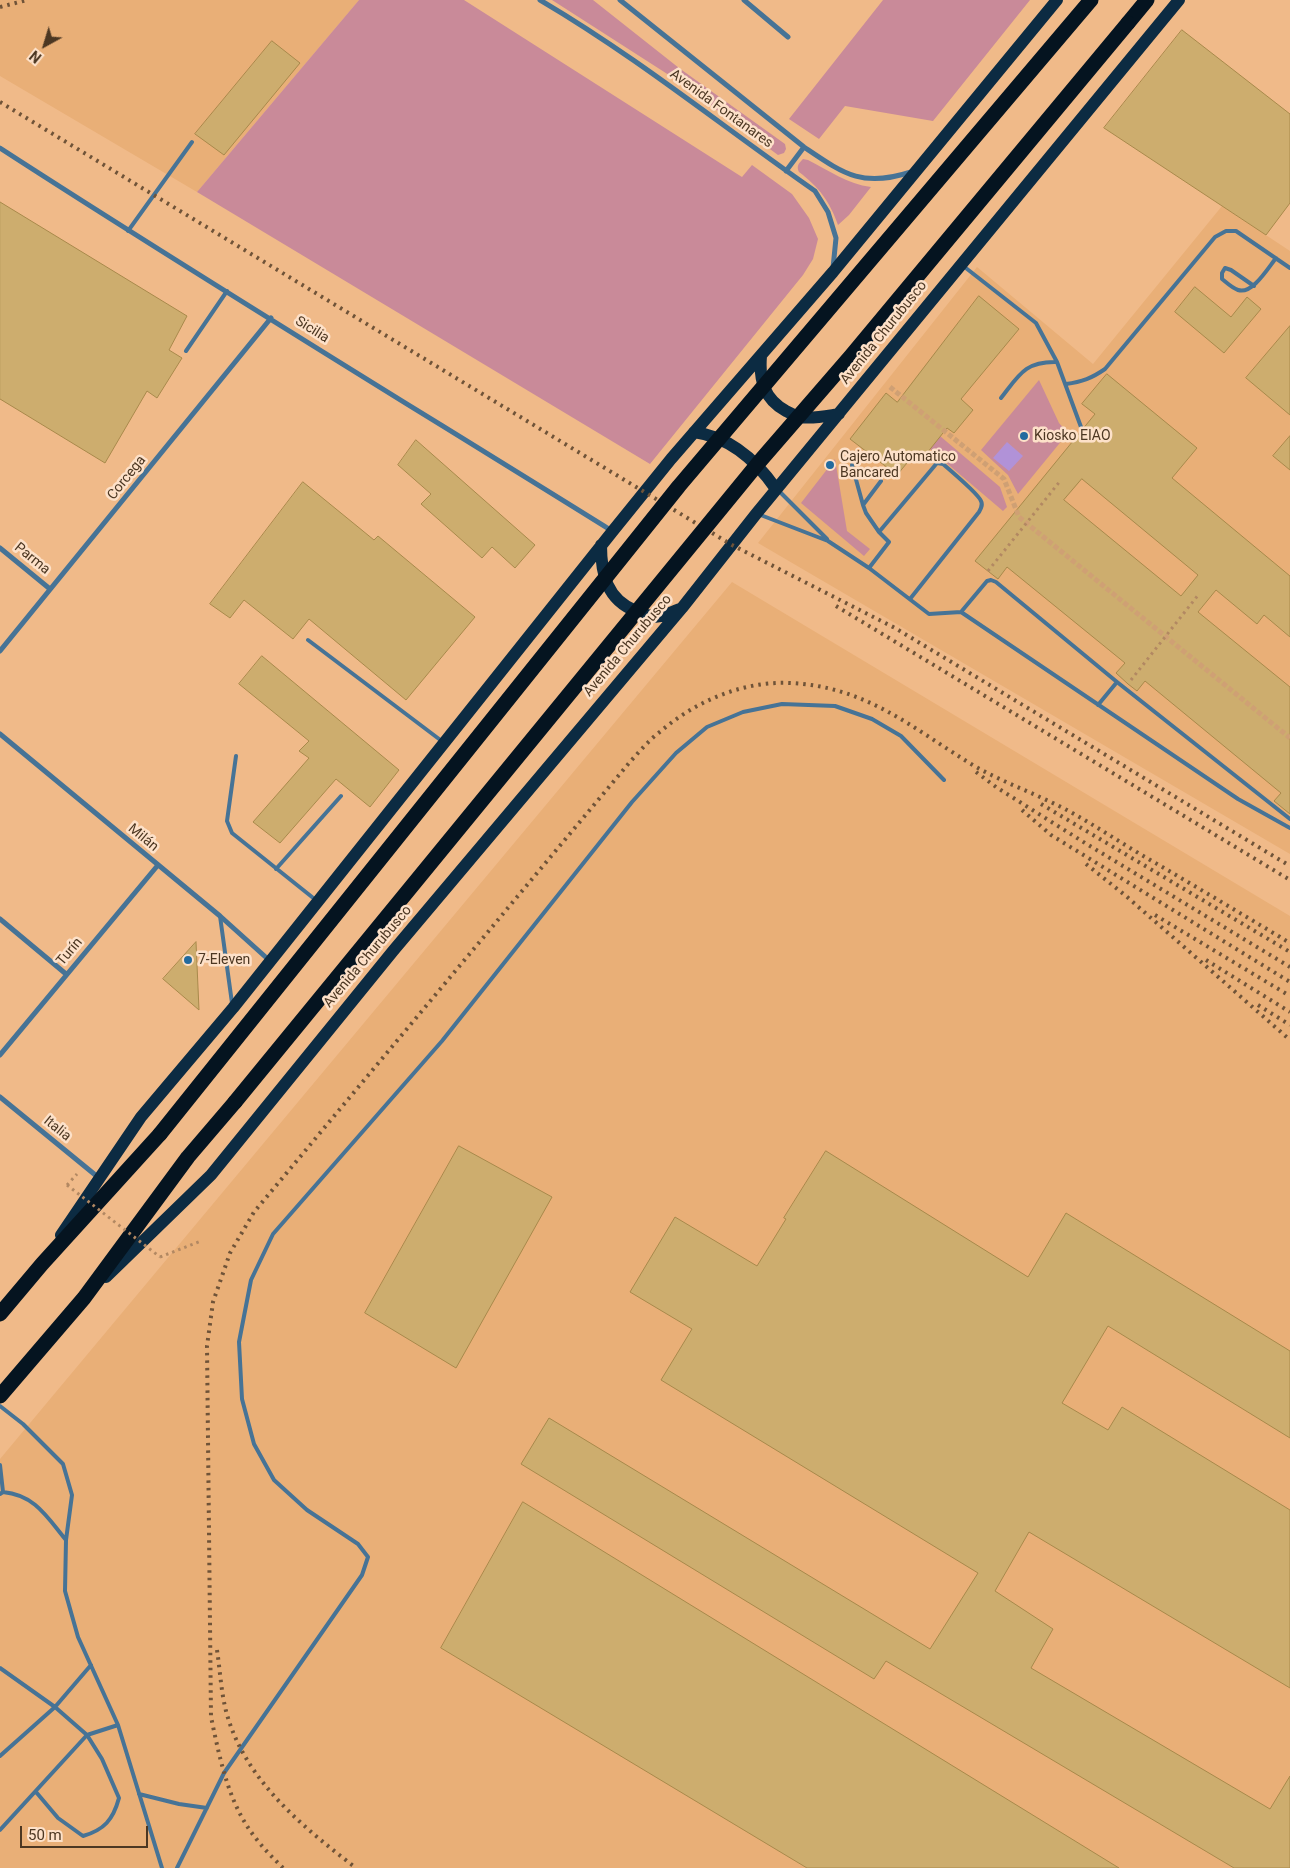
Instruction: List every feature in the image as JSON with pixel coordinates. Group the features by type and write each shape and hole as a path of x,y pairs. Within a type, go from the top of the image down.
{"highway":[{"path":"0,1314 42,1264 160,1134 679,486 1091,0"},
{"name":"Avenida Churubusco","path":"0,1396 84,1298 188,1157 760,461 1147,0"}],"main road":[{"path":"42,1264 141,1118 233,1008 601,545 694,432 833,272 1057,0"},
{"name":"Avenida Churubusco","path":"84,1298 211,1175 393,951 682,608 776,489 1179,0"},
{"path":"760,356 759,373 764,391 780,408 798,417 815,418 839,414"},
{"path":"694,432 710,434 738,449 758,467 776,489"},
{"path":"601,545 601,564 607,586 617,600 630,609 648,616 662,616 682,608"}],"street":[{"name":"Avenida Fontanares","path":"540,0 592,30 815,191 828,212 836,238 833,272"},
{"name":"Avenida Fontanares","path":"620,0 804,148 829,164 853,176 875,180 896,177 918,170"},
{"path":"744,0 788,37"},
{"name":"Sicilia","path":"0,148 128,231 271,318 612,532"},
{"path":"786,171 804,148"},
{"name":"Corcega","path":"0,651 271,318"},
{"name":"Parma","path":"0,548 50,589"},
{"name":"Milán","path":"0,734 220,916 270,961"},
{"name":"Turín","path":"0,1055 158,865"},
{"path":"0,919 66,974"},
{"name":"Italia","path":"0,1096 100,1178"}],"lane":[{"path":"128,231 192,142"},
{"path":"1066,384 1094,377 1105,369 1215,237 1226,231 1236,231 1290,268"},
{"path":"1254,286 1231,270 1225,268 1222,272 1222,279 1240,291 1247,290 1254,286 1276,258"},
{"path":"962,265 1036,323 1057,362 1082,427"},
{"path":"186,351 226,291"},
{"path":"1001,398 1026,368 1035,363 1057,362"},
{"path":"879,532 937,463 943,464 981,500 982,505 979,512 910,599"},
{"path":"852,466 866,514 889,542 869,568"},
{"path":"862,504 881,481"},
{"path":"776,489 828,541 869,568 929,614 961,612 1238,799 1290,828"},
{"path":"756,514 828,541"},
{"path":"961,612 982,587 991,580 1003,587 1117,682 1290,819"},
{"path":"308,640 445,743"},
{"path":"1098,705 1117,682"},
{"path":"177,1868 224,1773 362,1575 368,1557 358,1544 307,1510 274,1480 254,1444 242,1399 239,1342 250,1280 273,1234 442,1041 632,802 676,752 707,727 743,712 782,704 835,706 872,719 901,736 944,780"},
{"path":"236,756 227,821 232,833 318,902"},
{"path":"276,869 341,796"},
{"path":"220,916 233,1008"},
{"path":"0,1406 23,1424 63,1464 72,1495 66,1540 65,1590 78,1637 118,1725 162,1868"},
{"path":"0,1465 1,1493 16,1493 36,1504 66,1540"},
{"path":"0,1756 55,1707 91,1665"},
{"path":"0,1668 55,1707 88,1735 102,1759 119,1798 116,1809 104,1827 95,1833 83,1836 58,1818 36,1792"},
{"path":"0,1830 88,1735 118,1725"},
{"path":"139,1794 179,1804 207,1808"}],"path":[{"path":"987,571 1061,480"},
{"path":"1128,684 1199,594"},
{"path":"85,1166 67,1185 160,1257 200,1241"}],"shaded area":[{"path":"0,0 359,0 197,192 0,76"},
{"path":"359,0 464,0 742,177 752,165 792,194 809,218 818,239 813,259 803,275 650,464 197,192"},
{"path":"552,0 593,0 679,68 785,144 786,149 784,153 778,155 672,77"},
{"path":"883,0 1030,0 933,121 845,106 819,139 789,119"},
{"path":"803,159 846,180 871,187 849,215 838,225 823,195 799,172 798,166"},
{"path":"1222,206 1290,251 1290,854 758,543 977,267 1093,364"},
{"path":"1039,380 1059,423 1068,433 1018,494 1008,475 981,450"},
{"path":"940,436 1000,487 1007,507 1003,511 930,449"},
{"path":"1007,442 1023,456 1009,471 993,458"},
{"path":"835,459 847,531 870,549 864,556 801,503"},
{"path":"732,582 1290,916 1290,1868 0,1868 0,1459"}],"building":[{"path":"1182,30 1290,114 1290,203 1266,235 1104,128"},
{"path":"272,41 300,63 224,155 195,134"},
{"path":"0,202 187,316 169,350 182,358 157,398 147,391 105,463 0,399"},
{"path":"1195,287 1231,317 1247,297 1261,309 1224,353 1175,312"},
{"path":"979,296 1019,329 961,399 973,410 954,433 947,428 919,463 912,457 897,475 850,439 886,393 897,402"},
{"path":"1290,326 1290,415 1246,378"},
{"path":"1107,374 1197,448 1172,478 1290,576 1290,637 1264,615 1257,624 1216,590 1198,612 1290,687 1290,814 1274,801 1281,793 1145,681 1137,691 1128,684 1116,673 1125,663 1007,567 998,579 975,561 1095,414 1082,404","holes":["1082,479 1198,575 1181,596 1064,500"]},
{"path":"1290,436 1290,470 1273,456"},
{"path":"416,440 535,545 515,568 492,547 482,558 421,504 431,494 398,465"},
{"path":"303,482 374,540 378,536 475,617 406,700 309,619 293,639 244,600 230,618 210,604"},
{"path":"262,656 399,770 370,807 336,779 280,843 253,822 309,758 299,751 309,741 239,684"},
{"name":"7-Eleven","path":"196,942 199,1010 163,979"},
{"path":"459,1146 552,1197 456,1368 365,1313"},
{"path":"826,1151 1028,1277 1066,1213 1290,1351 1290,1438 1108,1326 1062,1403 1108,1430 1122,1407 1290,1510 1290,1688 1029,1532 995,1591 1053,1629 1031,1668 1270,1809 1290,1776 1290,1868 1234,1868 886,1661 874,1679 521,1464 549,1418 930,1649 978,1573 661,1380 692,1329 630,1292 675,1217 757,1266 786,1219 784,1218"},
{"path":"523,1502 1119,1868 807,1868 441,1648"}],"tunnel":[{"path":"890,387 1004,479 1019,517 1290,738"}],"railway":[{"path":"0,7 27,0"},
{"path":"0,102 732,545 895,628 1290,866"},
{"path":"836,606 1290,880"},
{"path":"283,1868 254,1836 238,1809 226,1780 211,1717 207,1346 213,1302 230,1253 254,1212 629,763 652,738 689,711 705,702 738,689 755,685 789,683 817,686 842,692 888,712 987,773 1075,814 1290,943"},
{"path":"976,772 996,787 1085,843 1290,967"},
{"path":"1041,804 1290,952"},
{"path":"1022,810 1051,835 1290,982"},
{"path":"1086,864 1126,896 1290,1040"},
{"path":"1155,915 1290,996"},
{"path":"1206,960 1290,1012"},
{"path":"1258,1005 1290,1025"},
{"path":"217,1650 226,1711 246,1759 261,1780 296,1818 356,1868"}],"place":[{"name":"Kiosko EIAO","path":"1024,436"},
{"name":"Cajero Automatico Bancared","path":"830,465"},
{"name":"7-Eleven","path":"188,960"}]}
